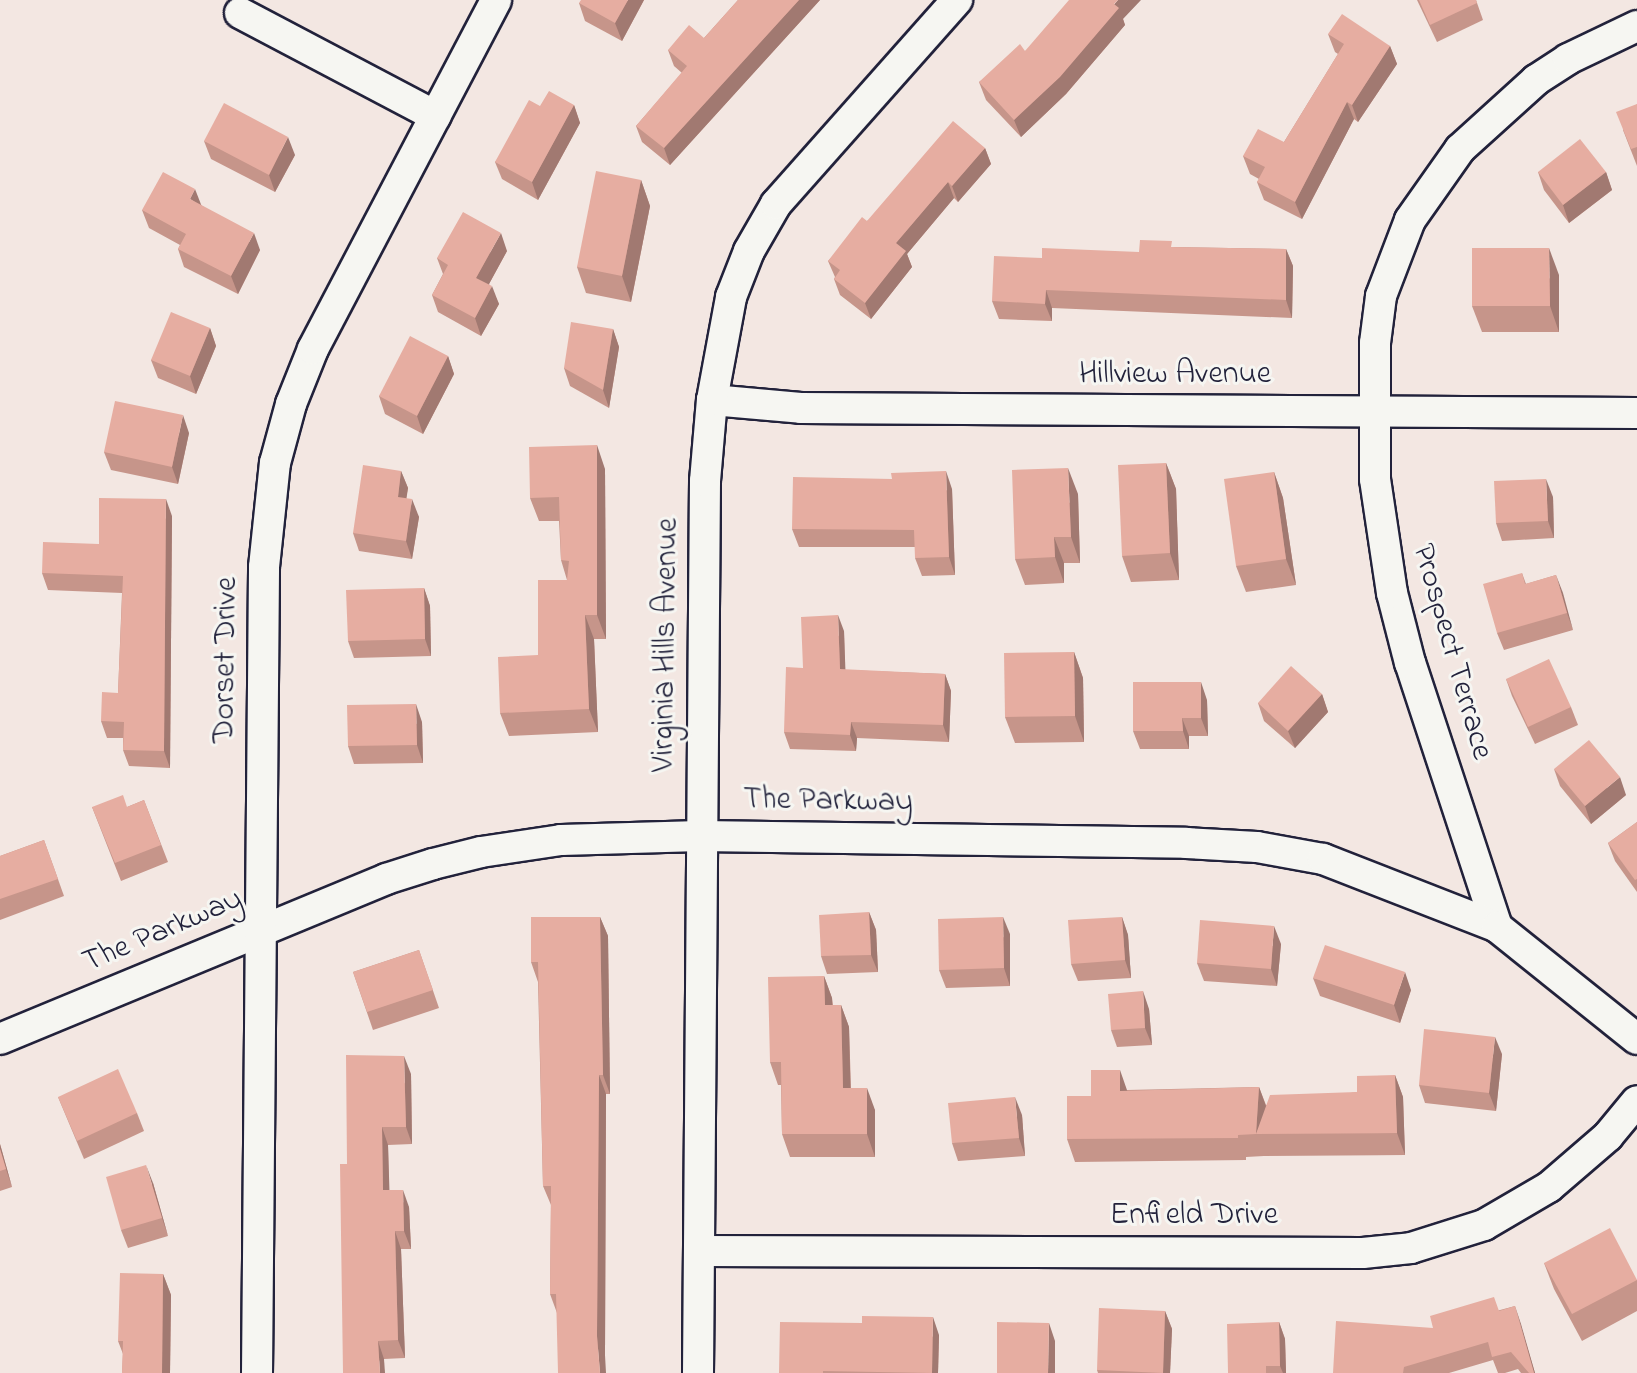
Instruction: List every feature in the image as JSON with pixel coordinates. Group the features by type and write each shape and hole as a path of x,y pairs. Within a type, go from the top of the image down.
{"street":[{"name":"Dorset Drive","path":"257,1373 264,567 275,463 291,404 313,349 496,0"},
{"name":"Virginia Hills Avenue","path":"698,1373 705,481 712,400 731,297 761,227 797,177 957,0"},
{"path":"240,13 435,116"},
{"name":"Prospect Terrace","path":"1497,927 1410,663 1392,593 1375,479 1375,343 1381,296 1390,265 1426,192 1460,149 1519,93 1568,59 1637,26"},
{"name":"Hillview Avenue","path":"712,400 801,408 1637,413"},
{"name":"The Parkway","path":"0,1039 386,879 481,852 561,840 700,836 1257,847 1344,864 1497,927 1637,1039"},
{"name":"Enfield Drive","path":"700,1251 1363,1253 1411,1248 1484,1225 1549,1187 1608,1136 1637,1101"}],"building":[{"path":"581,0 628,0 615,23 579,3"},
{"path":"738,0 799,0 664,148 636,126 687,66 668,50 689,25 704,38"},
{"path":"1069,0 1118,0 1114,4 1119,8 1060,77 1014,120 979,82 1020,44 1025,51"},
{"path":"1419,0 1476,0 1477,3 1430,25"},
{"path":"1342,14 1390,46 1352,105 1347,102 1295,202 1257,182 1265,167 1243,156 1258,129 1284,142 1344,44 1328,34"},
{"path":"549,91 574,105 532,182 495,162 529,100 540,106"},
{"path":"224,103 288,137 269,175 204,141"},
{"path":"1637,104 1637,147 1631,149 1616,112"},
{"path":"953,121 985,148 952,186 948,182 896,243 906,251 865,303 834,279 840,270 828,261 862,217 867,221"},
{"path":"1580,139 1606,172 1563,205 1538,172"},
{"path":"596,171 641,180 622,276 577,267"},
{"path":"163,172 195,189 190,199 254,233 231,276 178,249 186,234 142,210"},
{"path":"463,212 501,233 476,278 492,286 475,318 432,295 448,265 437,258"},
{"path":"1140,240 1172,241 1171,247 1286,249 1286,300 1046,290 1045,304 992,301 994,256 1042,258 1042,248 1139,252"},
{"path":"1472,248 1549,248 1550,306 1472,306"},
{"path":"171,312 210,328 190,376 151,360"},
{"path":"571,322 613,329 603,390 564,368"},
{"path":"410,336 448,356 417,416 379,396"},
{"path":"115,401 183,415 172,467 104,452"},
{"path":"597,445 597,615 585,615 589,709 500,713 498,657 538,655 538,580 567,580 569,561 561,560 559,497 530,498 529,447"},
{"path":"1166,463 1170,553 1122,556 1118,465"},
{"path":"363,465 401,471 398,497 412,499 406,541 353,533"},
{"path":"1068,468 1071,537 1054,537 1055,557 1015,559 1012,470"},
{"path":"946,471 949,557 915,558 914,530 792,529 793,477 892,479 891,473"},
{"path":"1274,472 1286,559 1236,566 1224,479"},
{"path":"1546,479 1548,521 1496,523 1494,481"},
{"path":"99,498 166,499 164,751 123,750 124,722 101,721 102,692 118,693 123,576 42,573 43,542 99,544"},
{"path":"1522,573 1525,584 1556,575 1567,613 1497,633 1483,584"},
{"path":"424,588 425,639 348,641 346,590"},
{"path":"838,615 840,669 945,674 943,725 851,722 850,735 784,732 786,667 803,668 801,617"},
{"path":"1074,652 1075,716 1005,717 1004,653"},
{"path":"1549,659 1571,707 1528,727 1506,679"},
{"path":"1291,666 1322,694 1288,731 1258,703"},
{"path":"1133,682 1201,682 1201,718 1182,718 1183,731 1133,731"},
{"path":"416,704 417,745 348,746 347,705"},
{"path":"1589,740 1620,777 1585,806 1554,769"},
{"path":"123,795 127,807 144,800 161,845 115,863 92,807"},
{"path":"1637,822 1637,879 1635,880 1608,843"},
{"path":"44,840 58,879 0,899 0,856"},
{"path":"869,912 871,955 821,956 819,915"},
{"path":"531,917 600,917 603,1075 599,1075 597,1336 600,1373 558,1373 556,1294 550,1294 551,1186 543,1186 538,962 531,962"},
{"path":"1003,917 1004,968 939,970 938,919"},
{"path":"1122,917 1125,960 1071,964 1068,920"},
{"path":"1200,920 1274,926 1271,969 1197,963"},
{"path":"1325,945 1405,972 1394,1005 1313,978"},
{"path":"419,950 433,990 367,1012 353,972"},
{"path":"824,976 825,1005 841,1005 843,1088 867,1088 867,1134 782,1134 781,1062 770,1062 768,977"},
{"path":"1143,991 1145,1028 1111,1030 1108,994"},
{"path":"1424,1029 1495,1037 1489,1093 1419,1085"},
{"path":"346,1055 404,1056 406,1127 382,1127 383,1190 403,1190 404,1231 395,1231 398,1340 378,1341 380,1373 343,1373 340,1164 347,1164"},
{"path":"118,1069 137,1113 77,1141 58,1097"},
{"path":"1091,1070 1120,1070 1120,1091 1259,1087 1256,1134 1238,1135 1238,1138 1067,1139 1067,1096 1091,1096"},
{"path":"1395,1075 1397,1133 1256,1134 1270,1095 1357,1092 1357,1076"},
{"path":"1015,1097 1019,1138 952,1143 948,1103"},
{"path":"0,1149 6,1169 0,1171"},
{"path":"146,1165 162,1218 121,1230 106,1177"},
{"path":"1610,1228 1637,1280 1572,1314 1544,1263"},
{"path":"120,1273 163,1274 162,1373 122,1373 123,1341 118,1341"},
{"path":"1494,1297 1499,1311 1515,1306 1534,1373 1529,1373 1511,1352 1492,1357 1488,1342 1404,1367 1403,1373 1333,1373 1336,1321 1433,1328 1430,1316"},
{"path":"1099,1308 1165,1311 1163,1373 1097,1370"},
{"path":"862,1316 933,1317 932,1373 779,1373 780,1322 862,1323"},
{"path":"997,1322 1049,1323 1048,1373 997,1373"},
{"path":"1279,1322 1280,1366 1266,1366 1266,1373 1228,1373 1227,1324"}]}
